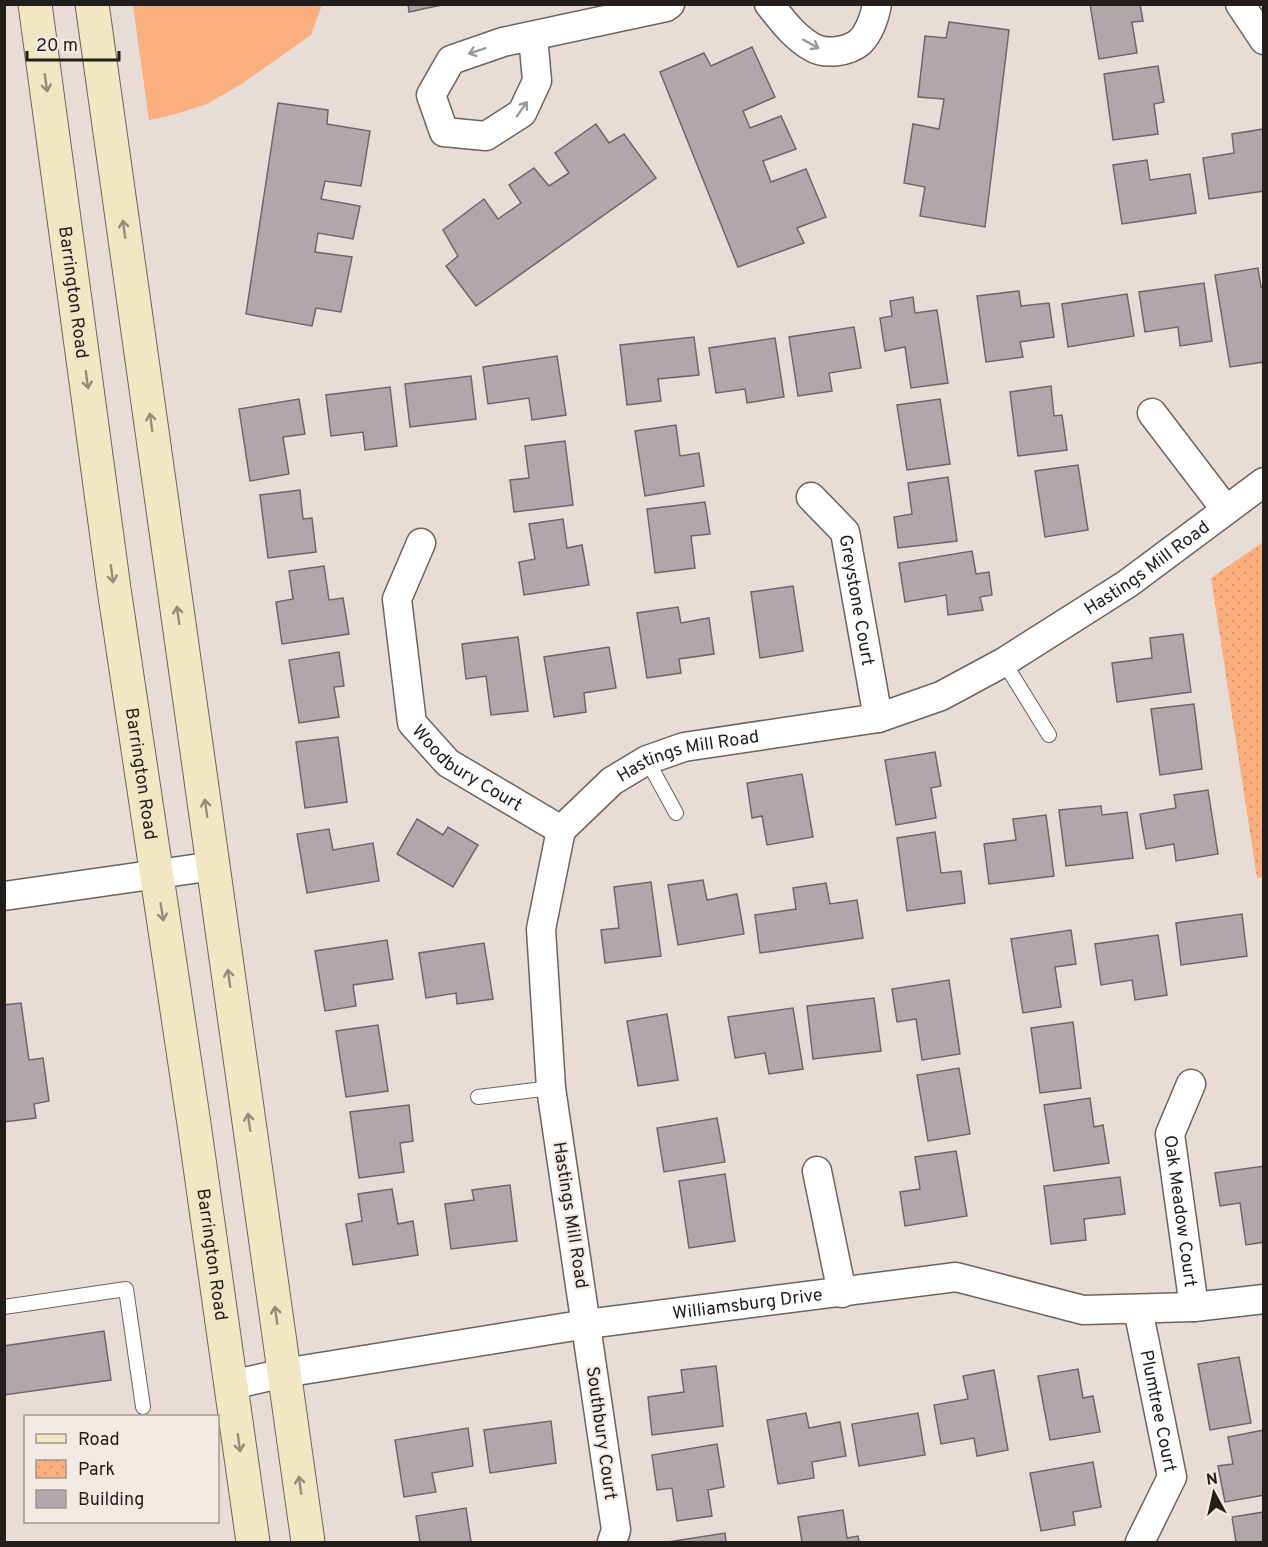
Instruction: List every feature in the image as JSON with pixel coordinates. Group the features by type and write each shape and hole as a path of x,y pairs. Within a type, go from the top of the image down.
{"main road":[{"name":"Barrington Road","path":"35,4 114,589 232,1385 253,1542"},
{"path":"92,4 308,1542"}],"street":[{"path":"533,36 642,13 670,4"},
{"path":"769,4 793,33 813,48 835,52 859,43 871,25 877,4"},
{"path":"1240,4 1263,40"},
{"path":"1152,413 1226,510"},
{"name":"Hastings Mill Road","path":"587,1324 551,1088 541,929 561,830 612,781 647,760 684,747 878,718 942,696 1004,662 1127,584 1263,482"},
{"name":"Greystone Court","path":"811,497 845,532 878,718"},
{"name":"Woodbury Court","path":"422,543 396,599 412,723 448,763 561,830"},
{"path":"4,896 214,866"},
{"name":"Oak Meadow Court","path":"1191,1084 1170,1134 1194,1307"},
{"path":"818,1171 842,1293"},
{"name":"Williamsburg Drive","path":"232,1385 284,1373 587,1324 956,1277 1083,1310 1194,1307 1263,1299"},
{"name":"Plumtree Court","path":"1138,1309 1172,1477 1140,1542"},
{"name":"Southbury Court","path":"587,1324 616,1530 612,1542"}],"lane":[{"path":"1004,662 1049,735"},
{"path":"647,760 676,813"},
{"path":"478,1097 551,1088"},
{"path":"4,1307 126,1290 143,1407"}],"green space":[{"path":"133,4 322,5 311,35 240,85 207,104 149,120"},
{"path":"1263,542 1264,877 1257,878 1211,578"}],"building":[{"path":"408,4 446,4 409,12"},
{"path":"1090,4 1140,4 1143,21 1132,22 1137,53 1099,59"},
{"path":"949,22 1009,30 985,227 920,216 925,187 904,183 913,124 939,129 944,99 918,97 925,36 946,38"},
{"path":"752,47 775,97 743,111 750,128 781,116 796,149 763,161 771,182 806,169 826,217 797,228 804,243 738,267 660,72 704,53 711,66"},
{"path":"1158,66 1164,102 1154,104 1158,134 1113,140 1104,74"},
{"path":"278,103 328,110 327,124 370,131 361,186 325,181 321,199 360,206 353,239 318,233 315,252 352,257 341,312 316,308 312,326 246,314"},
{"path":"596,124 609,143 624,134 656,178 476,306 446,266 458,256 443,230 484,199 498,219 521,203 509,185 534,168 549,186 569,173 555,153"},
{"path":"1264,129 1264,191 1209,199 1203,158 1234,153 1232,134"},
{"path":"1147,160 1150,180 1190,174 1196,213 1122,224 1113,165"},
{"path":"1258,268 1261,287 1264,287 1264,362 1230,367 1215,275"},
{"path":"1204,283 1212,341 1180,346 1178,327 1145,332 1139,292"},
{"path":"1019,291 1021,306 1049,303 1054,337 1020,342 1023,357 986,362 977,296"},
{"path":"1127,294 1134,336 1068,347 1062,304"},
{"path":"913,297 915,313 937,310 948,383 911,388 905,347 885,351 880,318 892,316 890,301"},
{"path":"854,327 861,368 829,373 832,391 798,396 789,337"},
{"path":"694,337 699,375 658,379 661,401 627,405 620,345"},
{"path":"775,338 784,397 747,403 745,389 716,393 709,348"},
{"path":"557,356 566,415 532,420 529,398 488,404 483,367"},
{"path":"471,376 476,419 410,427 405,384"},
{"path":"1051,386 1054,416 1062,415 1067,450 1018,456 1010,392"},
{"path":"390,387 397,446 365,450 363,432 331,436 326,395"},
{"path":"299,399 305,434 283,437 289,474 250,481 239,409"},
{"path":"940,399 950,464 907,470 897,405"},
{"path":"676,425 680,456 699,453 704,486 645,496 635,431"},
{"path":"565,441 573,505 514,512 510,480 529,478 525,446"},
{"path":"1078,465 1088,530 1045,537 1035,471"},
{"path":"948,477 957,541 898,548 894,517 912,514 908,483"},
{"path":"300,490 303,519 312,518 316,552 268,558 260,495"},
{"path":"705,502 710,534 691,536 695,568 655,573 647,509"},
{"path":"563,519 567,548 582,545 589,585 524,595 519,562 535,559 529,524"},
{"path":"972,551 976,574 989,572 992,595 980,597 983,610 948,615 946,595 905,602 899,563"},
{"path":"324,566 329,600 343,598 349,634 282,644 276,602 293,599 289,571"},
{"path":"793,586 803,651 760,658 751,592"},
{"path":"678,607 681,623 709,618 714,654 679,659 681,673 647,678 637,613"},
{"path":"1183,634 1191,692 1117,702 1112,663 1152,658 1150,638"},
{"path":"518,637 528,711 491,715 486,676 466,679 462,644"},
{"path":"609,647 616,688 584,693 586,712 554,717 544,657"},
{"path":"339,652 344,686 334,687 339,717 299,723 289,660"},
{"path":"1194,704 1202,769 1160,775 1151,709"},
{"path":"338,737 347,802 305,808 296,742"},
{"path":"935,752 941,786 931,788 936,818 896,825 885,760"},
{"path":"802,774 813,837 767,845 762,816 752,818 747,783"},
{"path":"1208,790 1218,854 1176,861 1174,844 1146,849 1140,814 1176,808 1174,795"},
{"path":"1101,806 1102,815 1127,812 1133,858 1066,866 1059,810"},
{"path":"1046,815 1054,876 989,884 984,844 1016,840 1013,819"},
{"path":"417,819 443,835 448,827 478,845 453,887 397,854"},
{"path":"329,829 333,850 373,843 379,881 307,893 297,834"},
{"path":"935,832 941,873 961,871 965,903 907,911 897,838"},
{"path":"703,880 707,900 737,894 744,934 678,945 668,885"},
{"path":"651,882 661,956 605,963 601,930 619,928 614,887"},
{"path":"826,883 830,904 857,900 863,938 760,953 755,915 796,909 793,888"},
{"path":"1242,914 1247,956 1181,965 1176,923"},
{"path":"1071,930 1076,964 1055,967 1061,1007 1023,1013 1011,939"},
{"path":"1158,935 1167,995 1135,1000 1132,980 1101,985 1095,944"},
{"path":"387,940 393,979 353,985 356,1006 325,1011 315,951"},
{"path":"484,943 493,999 457,1004 456,993 426,998 419,953"},
{"path":"949,980 960,1054 922,1060 916,1019 897,1022 892,989"},
{"path":"874,998 881,1051 813,1059 807,1006"},
{"path":"21,1003 29,1060 43,1058 49,1101 34,1104 36,1118 4,1122 4,1005"},
{"path":"793,1008 803,1069 769,1074 765,1053 735,1058 728,1017"},
{"path":"667,1014 678,1080 638,1086 627,1021"},
{"path":"1073,1022 1081,1088 1040,1093 1031,1028"},
{"path":"378,1025 388,1091 346,1097 336,1031"},
{"path":"959,1068 970,1134 928,1141 917,1075"},
{"path":"1090,1098 1094,1127 1103,1125 1109,1163 1054,1171 1044,1105"},
{"path":"409,1105 413,1141 400,1143 404,1172 359,1178 350,1112"},
{"path":"717,1118 725,1162 664,1172 657,1128"},
{"path":"956,1151 967,1216 905,1226 900,1192 920,1189 915,1157"},
{"path":"1264,1166 1264,1242 1246,1245 1240,1203 1220,1206 1215,1173"},
{"path":"725,1174 735,1241 689,1248 679,1181"},
{"path":"1120,1177 1125,1214 1084,1219 1086,1240 1051,1244 1044,1186"},
{"path":"510,1185 517,1241 451,1249 445,1204 474,1200 472,1190"},
{"path":"392,1189 398,1224 413,1221 418,1255 353,1265 346,1224 362,1221 358,1194"},
{"path":"104,1331 111,1380 4,1395 4,1346"},
{"path":"1239,1357 1251,1423 1210,1430 1198,1364"},
{"path":"716,1366 723,1426 652,1435 648,1397 684,1392 681,1370"},
{"path":"1078,1369 1083,1398 1093,1396 1100,1432 1050,1440 1038,1376"},
{"path":"994,1370 1008,1450 977,1456 974,1438 941,1444 934,1405 968,1399 963,1376"},
{"path":"806,1413 809,1428 840,1422 846,1456 812,1462 814,1478 778,1484 767,1420"},
{"path":"918,1413 925,1455 859,1466 852,1424"},
{"path":"551,1421 556,1463 490,1473 484,1430"},
{"path":"468,1428 473,1466 432,1473 436,1492 404,1497 395,1440"},
{"path":"1264,1430 1264,1495 1225,1502 1218,1466 1233,1464 1228,1437"},
{"path":"717,1444 724,1487 708,1490 712,1516 677,1521 672,1488 657,1490 652,1455"},
{"path":"1093,1462 1101,1507 1073,1512 1075,1525 1041,1531 1030,1473"},
{"path":"466,1508 471,1542 420,1542 416,1516"},
{"path":"843,1510 847,1538 858,1536 859,1542 802,1542 798,1517"},
{"path":"1264,1512 1264,1542 1236,1542 1232,1517"},
{"path":"725,1533 726,1542 668,1542"}]}
